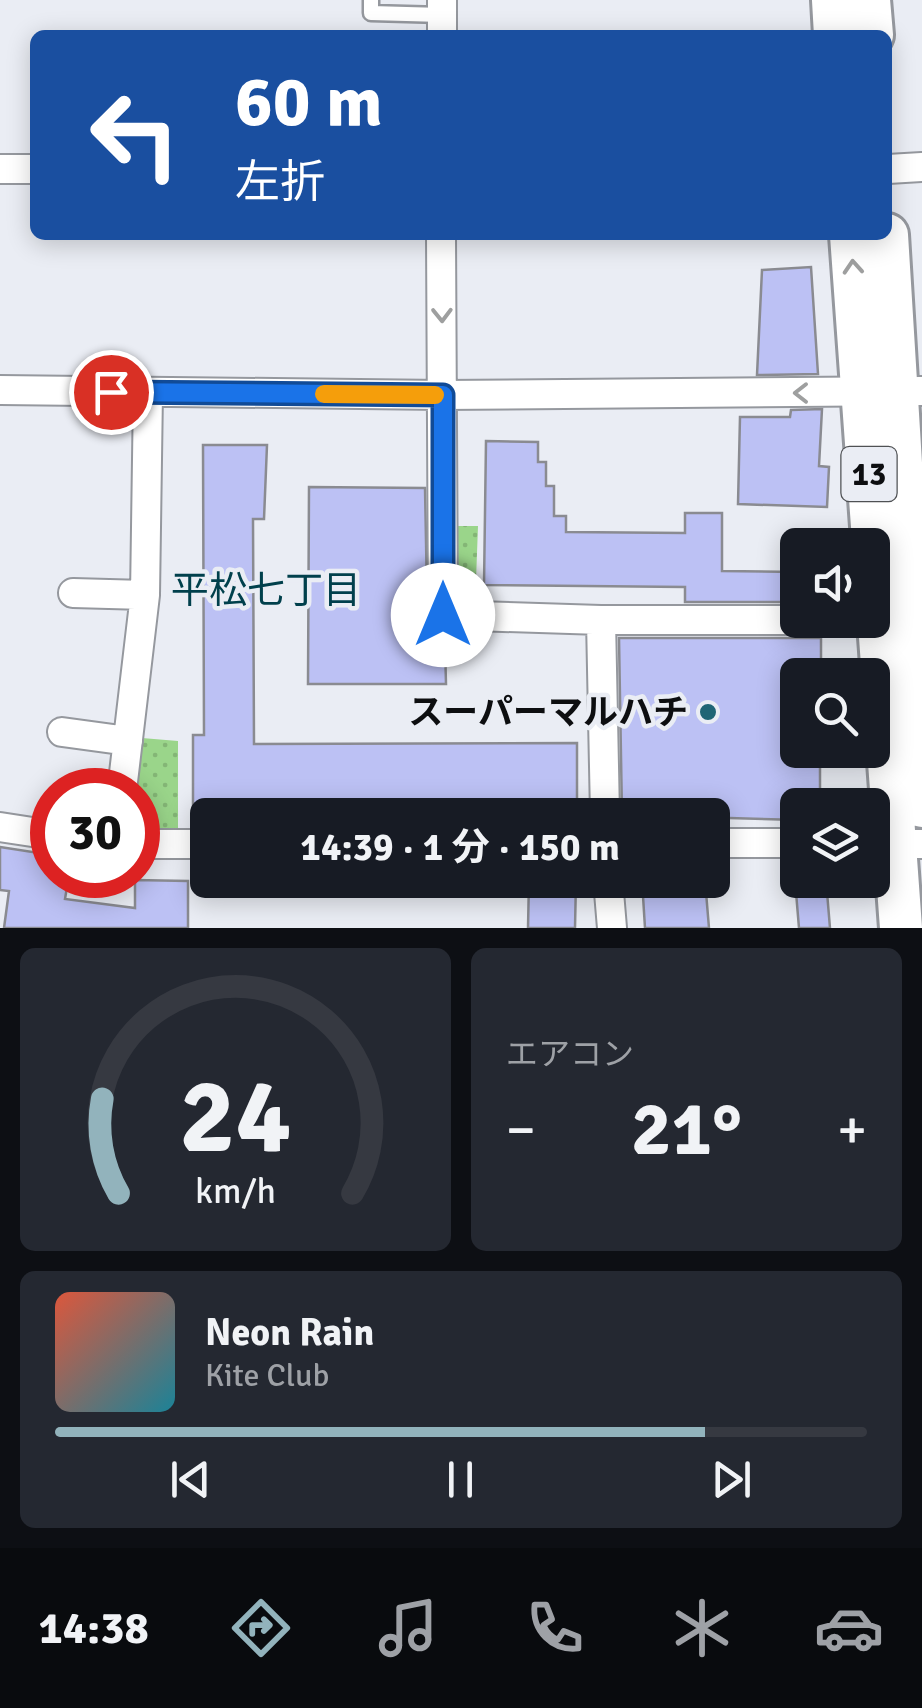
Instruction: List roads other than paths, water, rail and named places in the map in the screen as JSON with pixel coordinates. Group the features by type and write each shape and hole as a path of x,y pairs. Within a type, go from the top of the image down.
{"main road":[{"path":"832,0 835,30"},
{"path":"869,0 872,30"},
{"name":"13","path":"852,240 894,392"},
{"name":"13","path":"888,240 904,618 922,806"},
{"name":"13","path":"901,928 897,844 904,618"}],"street":[{"path":"892,169 922,168"},
{"path":"0,170 30,170"},
{"path":"442,240 443,615 601,620 904,618"},
{"path":"0,390 443,395 894,392"},
{"path":"125,768 145,595 148,392"},
{"path":"73,593 145,595"},
{"path":"601,620 605,798"},
{"path":"62,732 128,741"},
{"path":"0,827 30,832"},
{"path":"730,842 780,843"},
{"path":"160,844 190,844"},
{"path":"610,898 612,928"}],"lane":[{"path":"371,0 371,14 442,17"}],"place":[{"name":"スーパーマルハチ","path":"708,712"}],"district":[{"name":"平松七丁目","path":"266,590"}]}
